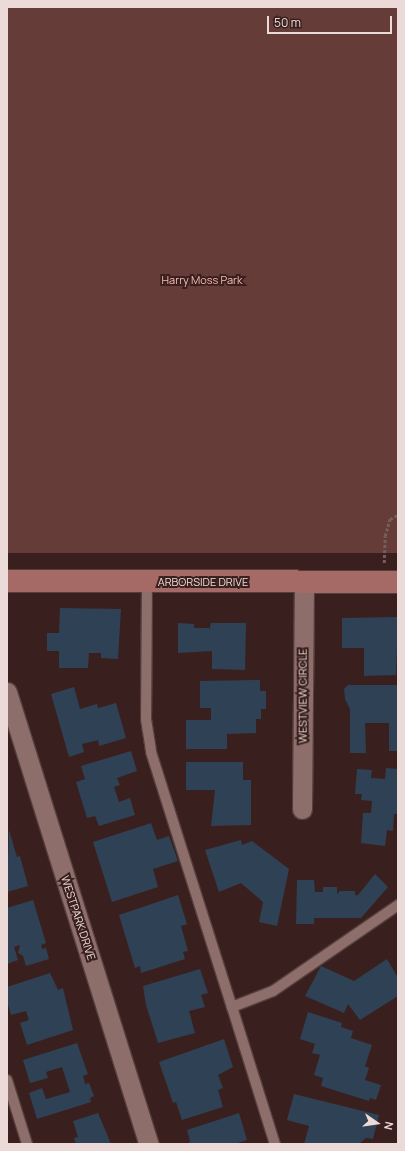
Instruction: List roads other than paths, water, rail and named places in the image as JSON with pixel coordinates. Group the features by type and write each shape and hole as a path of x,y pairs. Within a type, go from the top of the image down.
{"street":[{"name":"ARBORSIDE DRIVE","path":"7,581 304,583 391,582"},
{"name":"WESTVIEW CIRCLE","path":"302,809 304,583"},
{"name":"WESTPARK DRIVE","path":"7,692 149,1144"}],"lane":[{"path":"147,582 146,719 150,752 275,1144"},
{"path":"232,1007 273,991 398,905"},
{"path":"7,1080 27,1144"}],"park label":[{"name":"Harry Moss Park","path":"202,280"}]}
